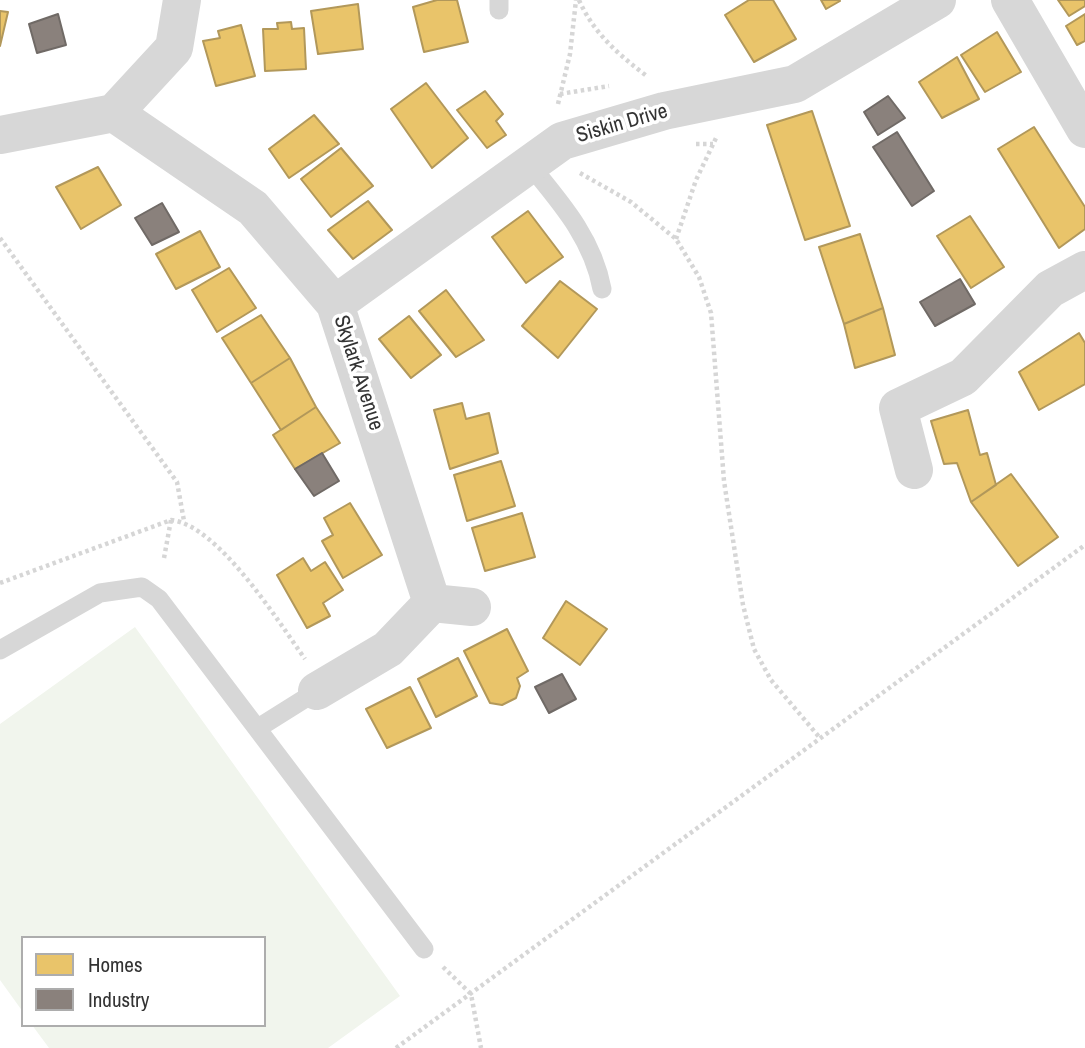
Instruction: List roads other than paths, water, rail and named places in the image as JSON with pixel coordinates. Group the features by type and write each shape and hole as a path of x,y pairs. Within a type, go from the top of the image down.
{"street":[{"path":"0,135 114,113 174,48 183,0"},
{"name":"Siskin Drive","path":"335,304 562,141 664,111 795,84 937,0"},
{"path":"1010,0 1085,129"},
{"name":"Skylark Avenue","path":"114,113 253,208 335,304 432,603"},
{"path":"914,470 898,408 963,377 1050,289 1085,270"},
{"path":"323,688 388,649 432,603 472,607"}],"lane":[{"path":"541,155 598,268 602,289"},
{"path":"0,650 100,593 142,587 159,598 258,728 308,800 424,949"},
{"path":"258,728 323,688"}]}
